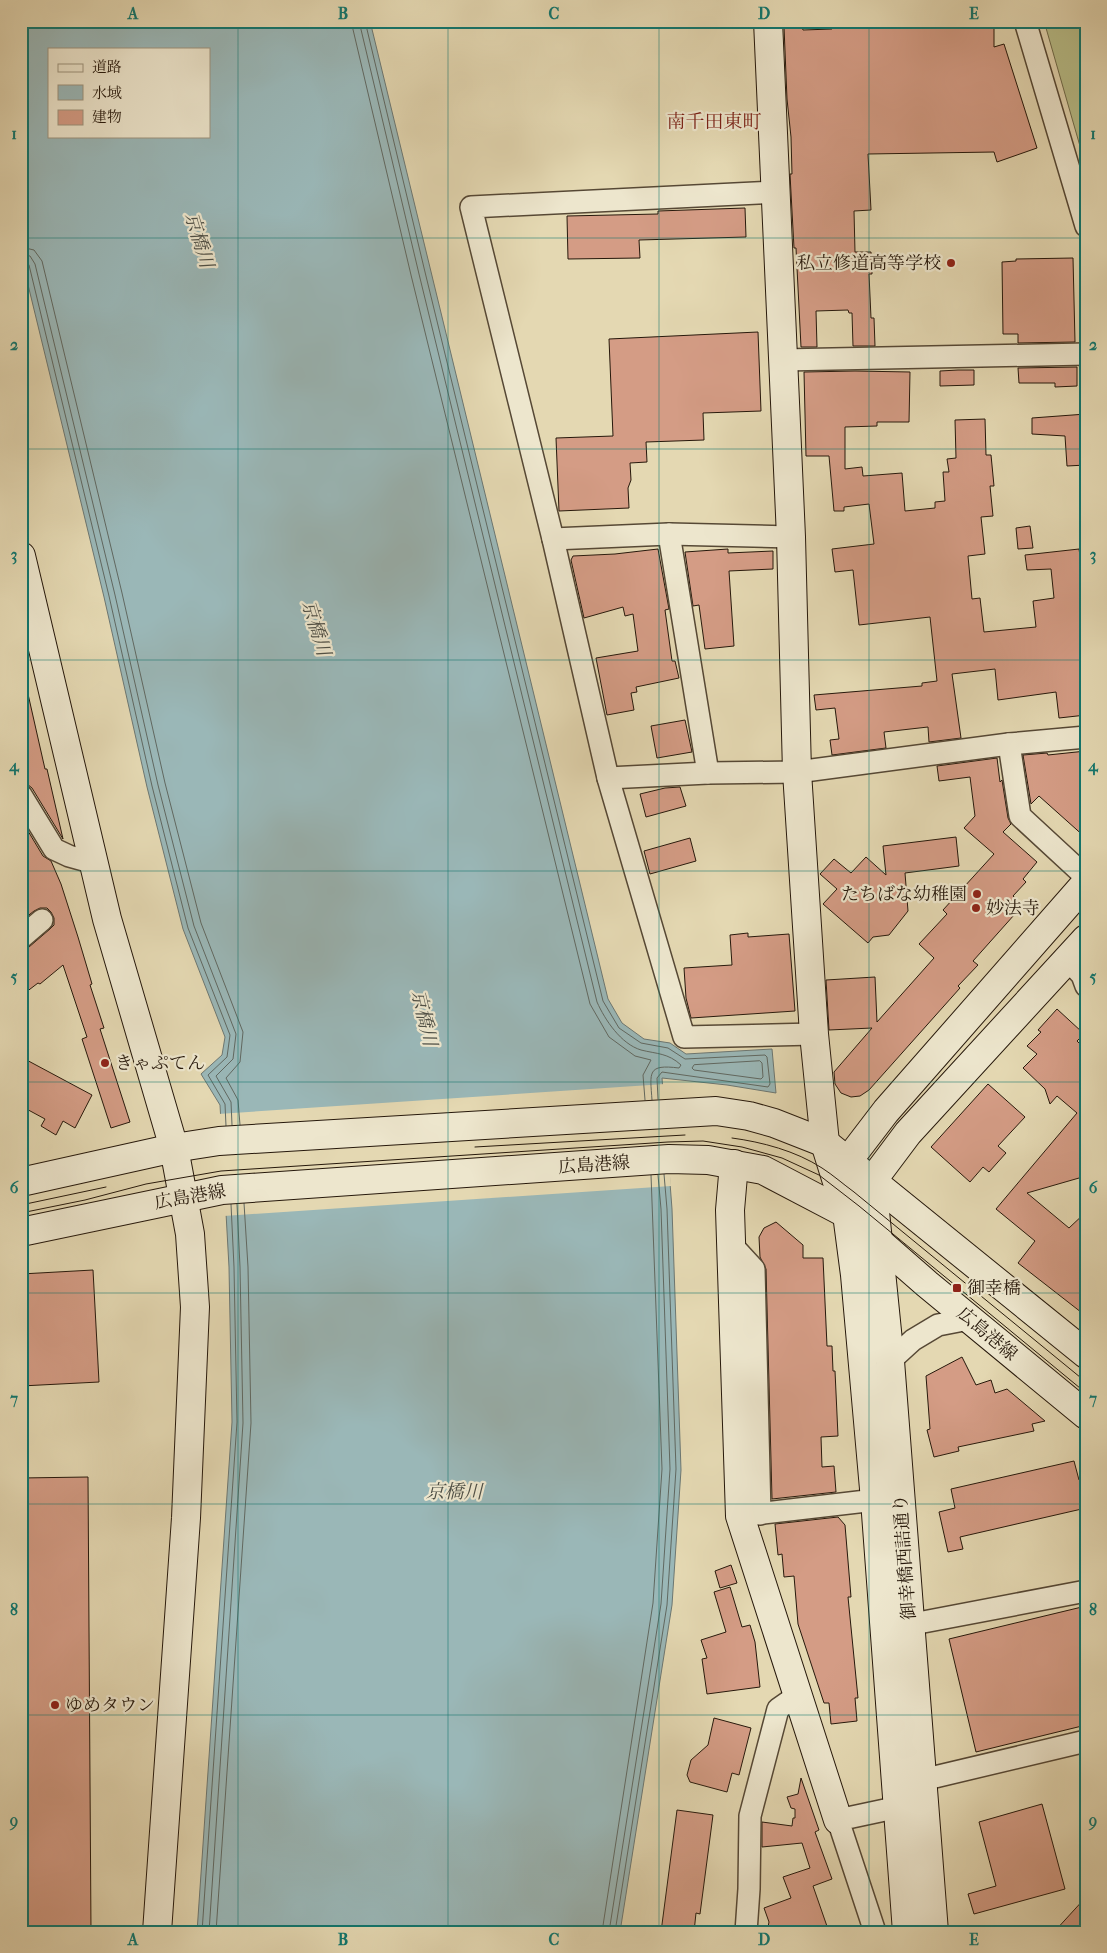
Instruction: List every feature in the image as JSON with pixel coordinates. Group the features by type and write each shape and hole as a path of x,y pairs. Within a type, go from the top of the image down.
{"street":[{"path":"768,21 791,538 797,772 814,1034 825,1143 846,1214"},
{"path":"1025,21 1086,226"},
{"path":"777,192 471,206 553,539 608,778 684,1037 814,1034"},
{"path":"783,360 1086,354"},
{"path":"553,539 669,534 791,538"},
{"path":"669,534 708,773"},
{"path":"21,556 107,919 174,1148 190,1234 195,1307 186,1518 157,1932"},
{"path":"608,778 708,773 797,772 1008,744 1086,737"},
{"path":"1008,744 1020,816 1086,877"},
{"path":"21,795 54,848 69,856 94,863"},
{"path":"846,1214 847,1162 886,1111 1086,883"},
{"path":"21,938 42,920"},
{"path":"846,1214 908,1132 1086,939"},
{"path":"1067,960 1082,975 1086,986"},
{"path":"21,1182 174,1148 219,1141 716,1111 749,1116 774,1123 825,1143 1086,1354"},
{"name":"広島港線","path":"21,1232 222,1190 669,1160 708,1160 734,1164 763,1170 846,1214 1086,1415"},
{"path":"734,1164 730,1210 750,1515 798,1695 875,1932"},
{"name":"御幸橋西詰通り","path":"872,1182 890,1361 897,1627 899,1806 907,1932"},
{"name":"御幸橋西詰通り","path":"846,1214 856,1275 876,1500 922,1780 934,1932"},
{"path":"890,1361 913,1340 938,1325 969,1318"},
{"path":"750,1515 876,1500"},
{"path":"897,1627 1086,1590"},
{"path":"746,1932 749,1889 750,1816 778,1709 798,1695"},
{"path":"838,1820 899,1806 922,1780 1086,1741"}],"green space":[{"path":"1044,21 1086,21 1086,167"}],"water":[{"name":"京橋川","path":"21,21 370,21 608,999 622,1023 644,1039 670,1043 686,1054 772,1049 776,1093 727,1085 662,1078 672,1209 681,1470 672,1605 620,1932 197,1932 232,1422 229,1267 220,1105 201,1074 222,1055 225,1037 183,929 147,787 104,597 21,256"}],"pier":[{"path":"665,1084 671,1186 224,1216 218,1114"}],"building":[{"path":"832,21 994,21 994,47 1004,44 1037,148 997,162 994,152 868,154 871,210 854,211 855,252 871,252 872,274 869,274 871,318 874,318 875,346 853,346 852,313 849,313 848,310 816,311 817,347 801,347 790,174 792,174 791,137 787,99 784,27 802,27 803,30 832,29"},
{"path":"745,208 746,237 639,240 640,258 568,259 567,216 658,214 658,211"},
{"path":"1073,258 1075,342 1018,343 1018,334 1003,334 1002,262 1016,261 1016,259"},
{"path":"758,332 761,411 703,413 704,440 646,442 647,462 630,463 629,508 559,511 556,438 613,436 609,339"},
{"path":"1077,367 1077,386 1055,387 1055,383 1019,383 1018,368"},
{"path":"974,370 974,385 940,386 940,371"},
{"path":"804,372 910,372 909,422 877,422 877,426 845,427 845,469 862,467 863,476 902,473 905,511 935,508 935,502 945,501 943,472 949,472 947,459 956,458 955,420 985,419 986,455 991,455 994,486 990,486 993,516 981,517 985,554 968,556 972,599 980,598 984,632 1036,627 1033,601 1054,598 1051,569 1027,570 1025,555 1079,549 1086,595 1086,715 1059,718 1056,692 998,700 995,669 952,674 961,738 929,742 928,727 884,732 886,748 832,755 830,740 839,739 835,708 816,710 814,695 922,686 922,683 937,681 930,617 859,625 853,570 835,572 832,549 874,544 869,504 844,507 844,511 834,511 829,456 806,456"},
{"path":"1086,414 1086,465 1067,466 1065,436 1032,434 1032,418"},
{"path":"1030,526 1033,548 1018,549 1016,528"},
{"path":"658,549 669,609 665,610 672,661 675,661 679,678 636,687 637,692 631,693 634,710 607,715 596,658 638,651 633,614 625,616 623,607 584,618 571,560 573,556"},
{"path":"728,549 728,553 773,551 773,569 729,571 734,646 705,649 699,605 693,606 685,552"},
{"path":"28,694 63,839 32,788 27,784 21,760 21,695"},
{"path":"685,720 692,752 657,758 651,726"},
{"path":"1086,751 1086,838 1039,796 1031,804 1023,755 1047,753 1048,755"},
{"path":"997,758 1000,782 1002,780 1008,818 1011,824 1003,832 1037,862 1023,879 1026,882 1013,896 1023,905 973,961 978,965 958,986 960,988 869,1090 860,1096 851,1097 841,1093 835,1084 834,1072 872,1028 829,1030 826,980 875,977 877,1022 934,958 919,944 947,914 943,910 994,854 964,828 975,816 970,777 939,781 937,766"},
{"path":"680,787 686,806 646,817 640,794 665,788"},
{"path":"25,826 43,856 51,861 61,884 104,1028 100,1029 130,1122 111,1128 82,1039 87,1037 63,965 40,984 38,983 21,996 21,950 29,947 54,925 54,918 47,908 40,908 34,911 21,921 21,828"},
{"path":"956,837 959,866 905,873 908,911 889,935 873,937 868,943 823,904 837,889 820,874 834,859 851,873 866,857 886,875 883,846"},
{"path":"690,838 696,861 650,874 644,851"},
{"path":"748,933 748,937 789,934 795,1011 691,1018 686,998 684,968 732,965 730,935"},
{"path":"1057,1009 1082,1032 1083,1035 1077,1041 1086,1050 1086,1176 1027,1193 1069,1228 1086,1212 1086,1316 1018,1263 1035,1241 996,1209 1077,1113 1057,1096 1050,1104 1045,1089 1023,1068 1037,1054 1027,1046 1041,1032 1038,1030"},
{"path":"21,1057 92,1095 75,1128 63,1121 56,1135 41,1126 45,1119 21,1106"},
{"path":"988,1084 1025,1117 998,1146 1006,1153 989,1172 983,1167 970,1182 931,1147"},
{"path":"776,1222 803,1245 803,1258 823,1258 827,1346 832,1346 838,1436 821,1437 822,1467 834,1466 836,1492 772,1499 766,1269 760,1257 759,1237 764,1228"},
{"path":"93,1270 99,1382 21,1386 21,1274"},
{"path":"962,1357 976,1385 991,1380 995,1393 1007,1389 1045,1421 1032,1424 1034,1431 958,1447 959,1451 934,1457 927,1430 930,1429 926,1376"},
{"path":"1074,1461 1079,1480 1086,1479 1086,1508 960,1537 963,1549 948,1552 939,1512 955,1508 951,1489"},
{"name":"ゆめタウン","path":"88,1477 91,1932 21,1932 21,1478"},
{"path":"838,1517 845,1525 851,1597 848,1597 858,1698 855,1698 857,1721 831,1724 829,1703 824,1703 798,1624 794,1576 784,1577 782,1554 778,1555 775,1524"},
{"path":"731,1565 737,1583 720,1588 715,1571"},
{"path":"730,1587 742,1627 750,1625 755,1642 760,1687 707,1694 702,1659 707,1658 701,1640 726,1632 714,1592"},
{"path":"1086,1606 1086,1725 976,1752 949,1639"},
{"path":"714,1718 751,1728 739,1775 732,1773 727,1792 690,1782 687,1775 691,1760 708,1745"},
{"path":"801,1778 819,1830 815,1832 832,1879 813,1886 829,1932 767,1932 769,1922 764,1908 791,1898 783,1877 810,1868 802,1843 762,1847 762,1822 792,1826 793,1818 795,1818 795,1809 791,1808 787,1797 798,1794"},
{"path":"1042,1804 1065,1889 974,1914 968,1894 996,1886 979,1822"},
{"path":"677,1810 713,1815 700,1914 696,1913 694,1932 661,1932"},
{"path":"1086,1897 1086,1932 1054,1932"}],"tram line":[{"path":"475,1147 685,1135"},
{"path":"732,1138 755,1142 790,1152 826,1171 1086,1382"},
{"path":"21,1213 85,1200 146,1184 221,1171 668,1142 703,1141 742,1147 782,1158 819,1175 1086,1393"},
{"path":"21,1205 106,1187"}],"place":[{"name":"私立修道高等学校","path":"951,263"},
{"name":"たちばな幼稚園","path":"977,894"},
{"name":"妙法寺","path":"976,908"},
{"name":"きゃぷてん","path":"105,1063"},
{"name":"御幸橋","path":"957,1288"},
{"name":"ゆめタウン","path":"55,1705"}],"district":[{"name":"南千田東町","path":"714,122"}]}
